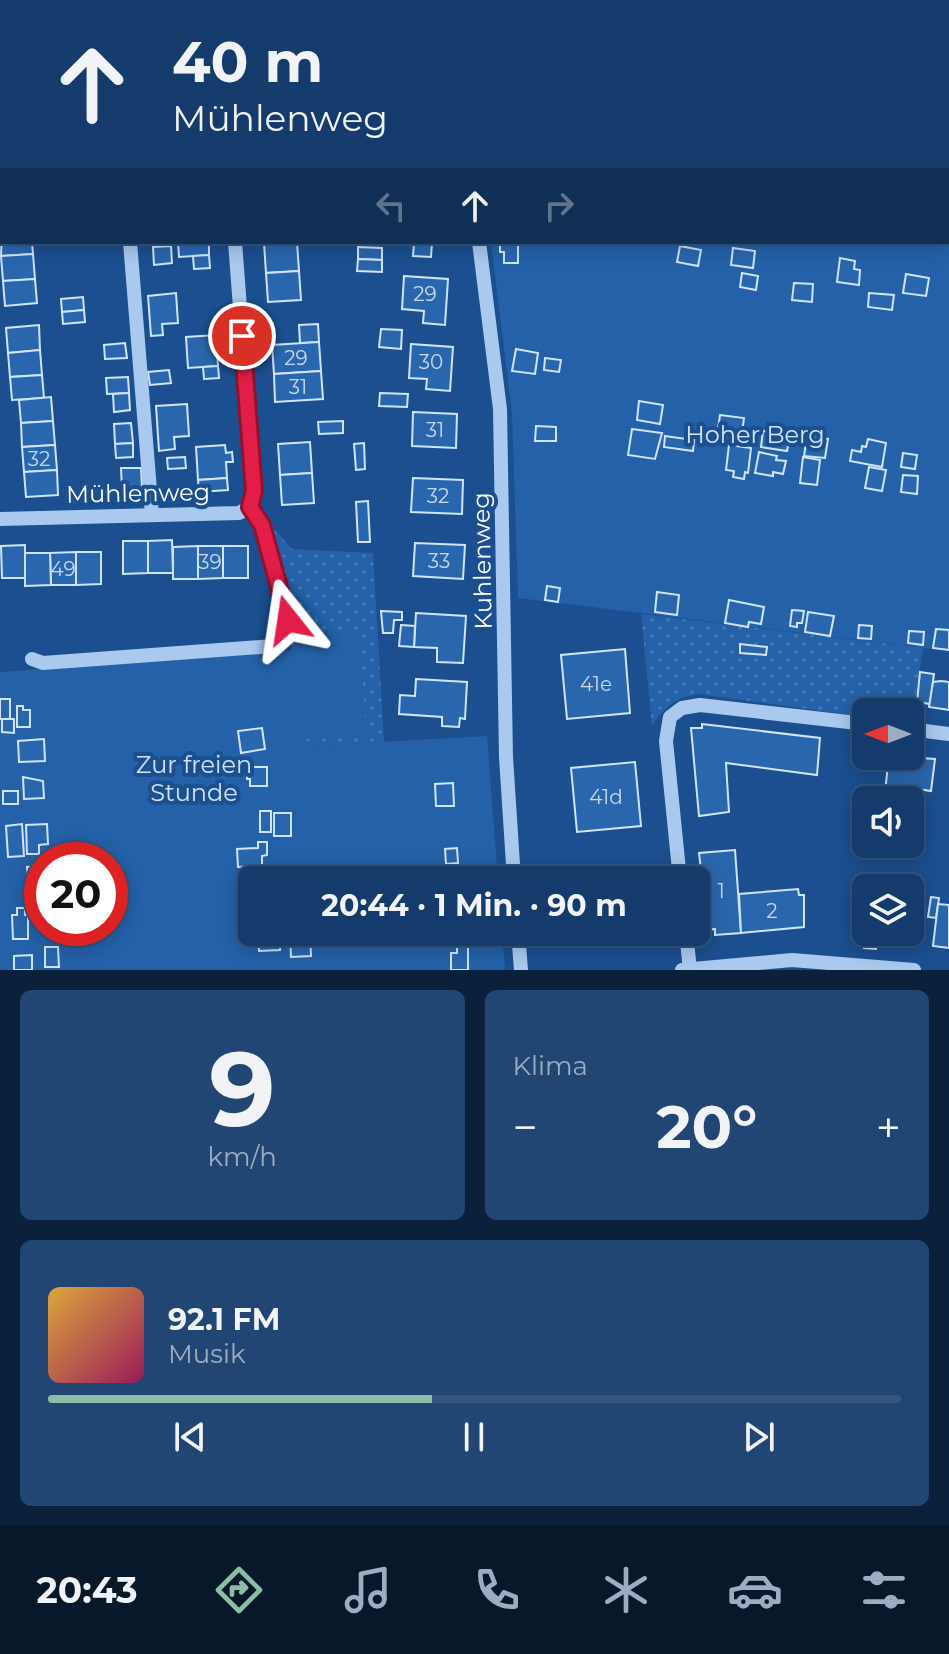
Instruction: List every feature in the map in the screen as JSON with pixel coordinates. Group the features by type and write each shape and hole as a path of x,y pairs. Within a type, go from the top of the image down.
{"street":[{"path":"130,244 152,515"},
{"path":"32,659 43,663 273,646 281,641 286,632 288,620 262,525 250,507 254,491 235,244"},
{"name":"Kuhlenweg","path":"479,244 500,409 506,757 513,866"},
{"name":"Mühlenweg","path":"0,519 239,513 250,507"},
{"path":"679,866 666,741 670,717 682,708 700,705 852,722"},
{"path":"924,731 949,734"},
{"path":"519,946 521,970"},
{"path":"687,946 690,970"},
{"path":"682,970 804,960 914,970"}],"green space":[{"name":"Hoher Berg","path":"491,244 949,244 949,651 518,598 512,414"},
{"path":"271,526 292,549 373,553 384,742 307,746 302,651 290,651 296,629"},
{"path":"641,614 923,648 916,698 852,698 852,715 699,694 671,704 652,726"},
{"name":"Zur freien Stunde","path":"360,631 366,736 307,739 307,746 487,736 497,866 238,866 238,946 503,946 505,970 0,970 0,672 302,650 302,634"}],"building":[{"path":"1,244 32,244 33,254 1,256"},
{"path":"178,244 209,244 209,255 179,257"},
{"path":"264,244 297,244 299,271 266,273"},
{"path":"414,244 432,244 431,257 413,256"},
{"path":"500,244 518,244 518,263 504,263"},
{"path":"171,246 172,263 154,265 153,247"},
{"path":"680,246 701,250 698,266 677,262"},
{"path":"358,247 382,248 382,260 358,259"},
{"path":"733,248 755,251 753,268 731,265"},
{"path":"33,254 35,279 3,281 1,256"},
{"path":"209,255 210,268 194,269 193,256"},
{"path":"840,258 855,261 854,269 860,270 859,285 837,282"},
{"path":"358,259 382,260 382,272 357,271"},
{"path":"299,271 301,300 268,302 266,273"},
{"path":"742,273 758,276 756,290 740,287"},
{"path":"906,274 929,278 926,296 903,293"},
{"path":"404,276 448,279 445,325 423,323 424,311 402,309"},
{"path":"35,279 37,303 5,306 3,281"},
{"path":"794,283 813,284 812,302 792,300"},
{"path":"176,293 178,323 162,324 163,335 151,336 148,296"},
{"path":"869,293 894,295 892,310 868,307"},
{"path":"83,297 84,310 62,312 61,299"},
{"path":"84,310 85,322 63,324 62,312"},
{"path":"318,324 319,342 300,343 299,325"},
{"path":"39,325 40,350 8,353 6,328"},
{"path":"381,329 402,330 401,349 379,347"},
{"path":"216,335 218,366 188,368 186,337"},
{"path":"319,342 321,371 274,374 272,345"},
{"path":"125,343 127,358 105,359 104,345"},
{"path":"411,344 453,347 450,391 426,389 427,379 409,378"},
{"path":"516,349 538,353 535,374 512,371"},
{"path":"40,350 42,375 10,377 8,353"},
{"path":"545,358 561,360 559,372 544,370"},
{"path":"218,366 219,378 204,379 203,367"},
{"path":"169,370 171,383 150,385 148,372"},
{"path":"321,371 323,399 275,402 274,374"},
{"path":"42,375 44,398 12,400 10,377"},
{"path":"128,377 129,393 107,394 106,378"},
{"path":"129,393 130,410 114,412 113,394"},
{"path":"380,393 408,394 407,407 379,406"},
{"path":"51,397 53,421 21,423 19,400"},
{"path":"639,401 663,405 660,424 637,420"},
{"path":"187,404 189,436 174,437 175,449 159,451 156,406"},
{"path":"413,412 457,414 456,448 412,446"},
{"path":"720,415 744,418 741,440 717,436"},
{"path":"53,421 55,445 22,447 21,423"},
{"path":"343,421 343,433 319,434 318,422"},
{"path":"131,423 133,443 115,444 114,424"},
{"path":"536,426 556,427 556,441 535,441"},
{"path":"632,429 662,433 655,459 628,455"},
{"path":"763,431 790,435 787,451 761,447"},
{"path":"665,436 694,440 693,451 664,447"},
{"path":"807,437 828,439 825,458 804,456"},
{"path":"868,439 886,443 882,467 850,461 852,450 861,452"},
{"path":"310,442 312,473 280,475 278,444"},
{"path":"133,443 133,457 116,458 115,444"},
{"path":"364,443 365,469 356,470 354,444"},
{"path":"55,445 57,470 24,472 22,447"},
{"path":"225,445 226,453 232,452 233,462 226,462 227,478 198,480 196,447"},
{"path":"729,445 751,448 748,473 745,472 744,479 733,477 734,471 726,470"},
{"path":"759,452 786,461 783,474 755,473"},
{"path":"903,453 917,455 915,469 901,467"},
{"path":"185,457 186,468 168,469 167,458"},
{"path":"803,457 820,460 817,485 800,483"},
{"path":"869,467 886,470 882,491 865,488"},
{"path":"121,468 141,468 142,488 122,489"},
{"path":"57,470 58,495 26,497 24,472"},
{"path":"312,473 314,503 282,505 280,475"},
{"path":"903,475 918,476 917,494 901,492"},
{"path":"227,478 228,490 199,492 198,480"},
{"path":"413,478 463,480 462,514 411,512"},
{"path":"368,501 370,542 358,542 356,502"},
{"path":"172,540 173,573 148,573 148,541"},
{"path":"123,541 148,541 148,573 123,574"},
{"path":"415,543 465,545 463,579 413,576"},
{"path":"25,545 25,578 2,578 1,546"},
{"path":"198,546 198,579 173,579 173,547"},
{"path":"198,546 223,546 223,578 198,579"},
{"path":"223,546 248,546 248,578 223,578"},
{"path":"76,552 76,585 51,585 50,553"},
{"path":"76,552 101,552 101,584 76,585"},
{"path":"25,553 50,553 51,585 25,586"},
{"path":"547,586 560,588 558,602 545,600"},
{"path":"657,592 679,595 677,615 655,612"},
{"path":"729,600 764,607 761,624 749,622 748,627 725,623"},
{"path":"792,610 804,611 802,623 797,623 797,627 790,626"},
{"path":"381,611 402,612 402,620 394,620 393,633 383,633"},
{"path":"808,612 834,616 830,636 805,632"},
{"path":"416,613 466,616 463,663 437,662 437,648 414,647"},
{"path":"401,625 415,626 414,647 399,646"},
{"path":"859,625 872,626 871,639 858,638"},
{"path":"936,629 949,630 949,650 933,648"},
{"path":"909,631 924,632 923,645 908,643"},
{"path":"740,644 767,647 766,655 740,653"},
{"path":"625,649 630,713 567,719 561,655"},
{"path":"920,672 934,674 930,704 924,703 924,698 917,698"},
{"path":"416,679 467,682 465,719 460,718 459,727 442,726 442,717 399,714 400,695 415,696"},
{"path":"933,682 949,682 949,710 929,707"},
{"path":"0,699 10,699 10,719 0,719"},
{"path":"17,706 30,710 30,727 17,727"},
{"path":"2,719 14,719 14,733 2,732"},
{"path":"702,724 820,738 817,775 726,763 729,812 699,816 691,728 702,728"},
{"path":"262,728 265,749 241,753 238,731"},
{"path":"44,739 45,761 19,762 18,741"},
{"path":"924,758 935,759 931,791 924,790 924,786 886,786 887,770 924,770"},
{"path":"635,762 641,826 577,832 571,768"},
{"path":"250,767 267,767 267,786 250,786 247,771"},
{"path":"23,777 43,781 44,798 24,799"},
{"path":"453,783 454,806 436,806 435,784"},
{"path":"3,791 18,791 18,804 3,804"},
{"path":"260,811 271,811 271,832 260,832"},
{"path":"274,813 291,813 291,836 274,836"},
{"path":"22,824 24,856 8,857 6,826"},
{"path":"47,824 48,842 27,842 26,825"},
{"path":"258,842 267,842 267,855 262,856 262,866 238,867 237,849 258,848"},
{"path":"457,848 458,863 446,864 445,849"},
{"path":"735,850 741,933 715,935 715,929 710,930 710,866 701,866 699,853"},
{"path":"798,889 799,895 804,895 804,927 741,933 739,894"},
{"path":"931,897 939,898 936,918 928,917"},
{"path":"938,904 949,905 949,948 933,946"},
{"path":"17,908 24,908 24,939 13,939 12,915 17,915"},
{"path":"259,946 280,946 280,950 259,951"},
{"path":"291,946 311,946 311,956 291,957"},
{"path":"457,946 468,946 468,970 451,970 451,953 457,953"},
{"path":"45,947 58,947 59,967 45,967"},
{"path":"32,955 32,970 14,970 14,956"}],"route":[{"path":"242,336 254,491 250,507 262,525 288,620"}]}
